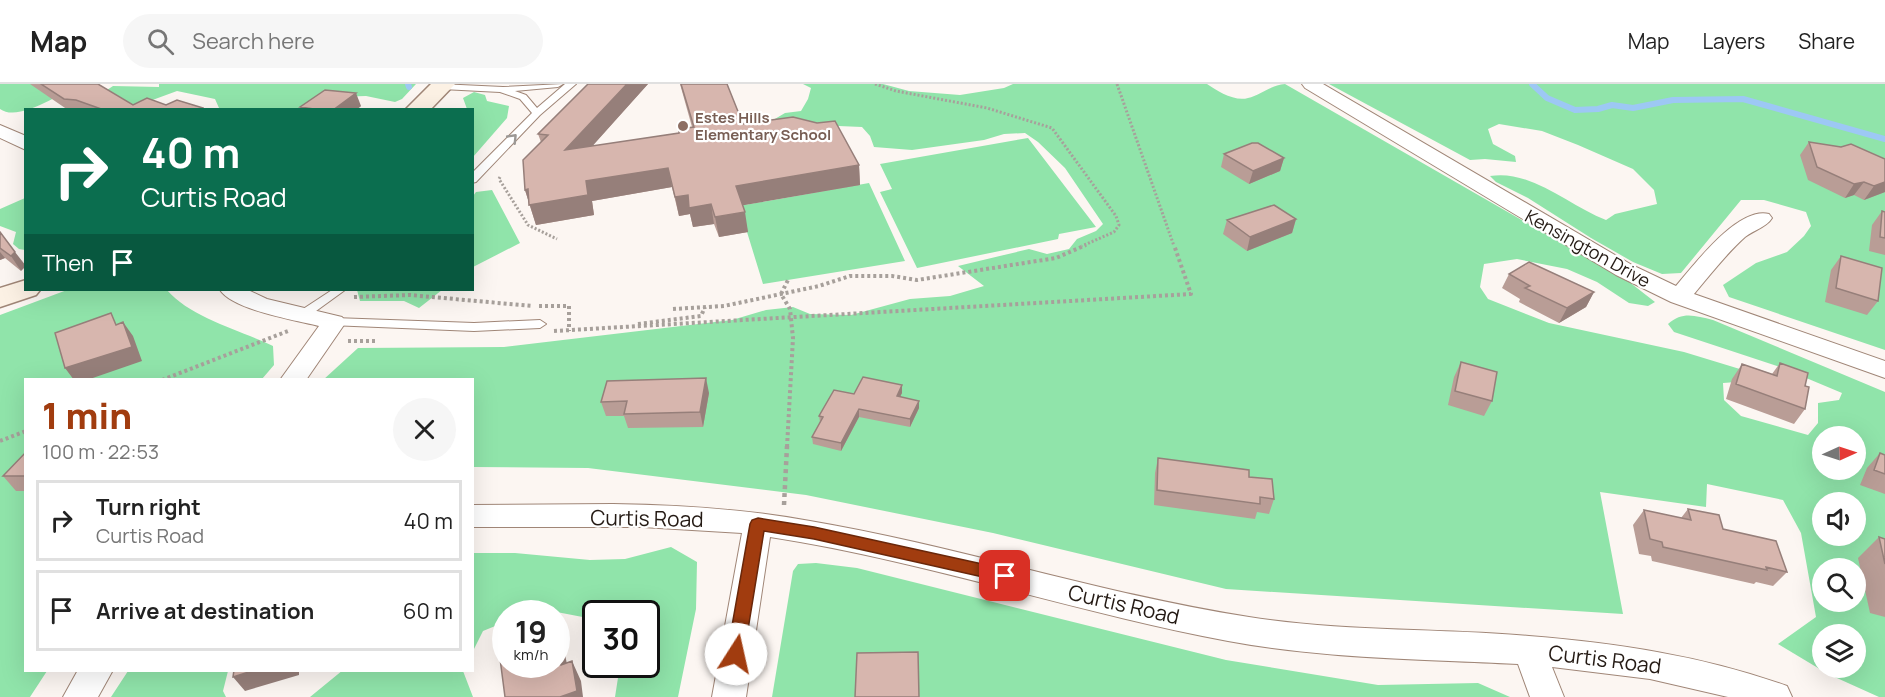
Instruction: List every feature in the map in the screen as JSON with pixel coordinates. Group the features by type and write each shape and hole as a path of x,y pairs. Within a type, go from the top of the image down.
{"main road":[{"path":"418,108 443,85"},
{"path":"0,298 24,290"}],"street":[{"name":"Kensington Drive","path":"1311,84 1624,270 1678,297 1885,370"},
{"path":"0,131 24,143"},
{"path":"1678,297 1734,237 1748,225 1762,218"},
{"path":"233,291 297,322 339,331"},
{"path":"293,378 320,338 339,331"},
{"name":"Curtis Road","path":"474,516 698,518 758,524 825,536 1211,624 1317,639 1529,650 1672,668 1742,685 1775,697"},
{"path":"729,697 758,524"},
{"path":"1529,650 1547,697"},
{"path":"80,697 96,672"}],"lane":[{"path":"443,85 501,89 558,84"},
{"path":"474,178 537,112 571,84"},
{"path":"501,89 523,97 537,112"},
{"path":"297,322 337,291"},
{"path":"339,331 474,327 542,328"}],"path":[{"path":"673,309 724,306 850,276 892,276 917,280 1056,258 1114,232 1119,225 1116,216 1052,128 987,108 896,91 876,84"},
{"path":"542,328 1191,294 1117,84"},
{"path":"503,173 499,179 528,225 557,239"},
{"path":"781,294 788,280"},
{"path":"337,291 347,297 410,295 508,305 569,306 569,333 701,316 705,307"},
{"path":"781,294 790,309 793,338 784,505"},
{"path":"167,378 297,322"},
{"path":"339,331 353,343 377,341"},
{"path":"0,441 24,432"}],"green space":[{"path":"0,84 82,84 32,108 24,108 24,110 18,112 0,109"},
{"path":"159,84 416,84 402,99 395,102 366,96 336,97 298,108 219,108 215,99 177,91 126,108 101,94 113,86 159,87"},
{"path":"803,84 883,84 909,91 960,95 1004,88 1013,84 1207,84 1226,95 1243,99 1285,84 1628,281 1655,302 1648,306 1629,303 1597,282 1567,269 1517,259 1484,264 1480,287 1488,299 1549,323 1684,352 1786,383 1750,381 1723,383 1724,400 1741,416 1808,435 1812,430 1812,480 1866,480 1866,426 1816,426 1818,423 1818,403 1839,400 1842,393 1780,367 1674,332 1668,324 1684,316 1713,320 1885,392 1885,697 1879,697 1837,678 1866,678 1866,624 1812,624 1812,664 1778,644 1816,617 1815,612 1866,612 1866,558 1812,558 1812,595 1801,533 1783,500 1707,484 1706,507 1600,492 1623,614 1226,589 993,533 806,495 588,468 474,467 474,378 325,378 358,348 504,347 732,320 766,310 793,307 810,314 851,315 910,299 950,296 984,286 958,266 1029,249 1047,254 1069,249 1077,239 1096,231 1103,224 1065,168 1025,133 1004,134 984,140 912,150 874,147 870,136 862,127 768,123 785,113 801,111 811,88"},
{"path":"1329,84 1885,84 1885,350 1729,297 1723,285 1756,263 1787,252 1804,236 1811,226 1806,212 1764,200 1741,200 1681,273 1662,274 1633,262 1528,198 1496,182 1490,176 1505,175 1535,183 1606,220 1615,214 1657,204 1654,190 1633,169 1542,131 1499,124 1488,129 1493,144 1515,156 1516,162 1470,160"},
{"path":"474,92 485,95 487,101 509,106 507,118 474,156 474,108 467,108 463,98"},
{"path":"1028,138 1096,227 1059,234 1058,239 917,268 880,192 892,189 880,164"},
{"path":"869,183 905,261 763,284 739,206"},
{"path":"492,190 520,243 474,266 474,195 476,192"},
{"path":"24,198 24,250 13,244 16,232 0,226 0,209"},
{"path":"64,291 168,291 177,300 202,316 273,346 274,365 263,378 24,378 24,672 46,672 30,697 0,697 0,315"},
{"path":"357,291 441,291 419,308 404,301 360,301"},
{"path":"671,547 697,562 696,609 678,697 615,697 618,678 660,678 660,600 582,600 582,617 570,615 570,600 492,600 492,627 483,631 474,649 474,553 515,553 590,560 625,559"},
{"path":"816,563 857,568 1226,660 1378,685 1478,683 1510,697 772,697 793,571 798,564"},
{"path":"127,672 228,672 223,691 226,697 111,697"},
{"path":"341,672 463,672 473,697 310,697"}],"building":[{"path":"41,84 98,84 133,105 147,98 166,105 177,100 203,108 98,108 76,100 64,99"},
{"path":"588,84 627,84 565,150 679,133 679,129 694,127 681,84 727,84 743,124 793,117 817,123 835,121 859,165 736,186 745,212 715,217 711,204 689,208 688,195 675,197 668,168 586,181 588,195 529,205 528,189 525,190 523,160 548,135 538,134"},
{"path":"325,90 356,93 336,108 300,107"},
{"path":"1809,142 1841,147 1851,144 1885,159 1885,182 1874,186 1864,182 1854,184 1817,167"},
{"path":"1252,143 1258,143 1284,158 1253,171 1224,154"},
{"path":"1274,205 1296,219 1250,237 1227,220"},
{"path":"1882,211 1885,212 1885,238 1880,237"},
{"path":"0,232 15,252 11,256 0,248"},
{"path":"1841,256 1882,268 1878,301 1836,288"},
{"path":"1529,262 1594,292 1567,308 1525,288 1530,286 1509,274"},
{"path":"111,313 116,325 123,322 132,347 65,368 55,333"},
{"path":"1461,362 1497,372 1492,401 1455,391"},
{"path":"1780,363 1808,373 1805,386 1809,387 1805,409 1736,384 1742,364 1777,376"},
{"path":"863,377 902,385 897,396 919,401 910,419 859,409 841,443 812,437 823,417 819,416 834,390 854,394"},
{"path":"706,378 700,412 624,414 627,401 601,402 607,381"},
{"path":"1880,453 1885,455 1885,474 1874,470"},
{"path":"24,454 24,476 3,476"},
{"path":"1158,458 1249,470 1249,477 1272,479 1274,499 1260,497 1260,504 1157,490"},
{"path":"1688,509 1719,515 1723,529 1776,541 1787,572 1766,567 1767,570 1663,547 1662,542 1650,539 1644,510 1691,520"},
{"path":"1879,537 1885,539 1885,564"},
{"path":"918,652 919,697 855,697 857,653"},
{"path":"572,661 577,691 560,697 505,697 503,678 570,678 570,662"},
{"path":"234,672 249,672 233,677"}],"waterway":[{"path":"1532,84 1547,98 1575,110 1598,109 1612,105 1633,108 1673,100 1743,99 1885,139"}],"place":[{"name":"Estes Hills Elementary School","path":"683,126"}],"route":[{"path":"736,654 758,524 814,533 1005,576"}]}
